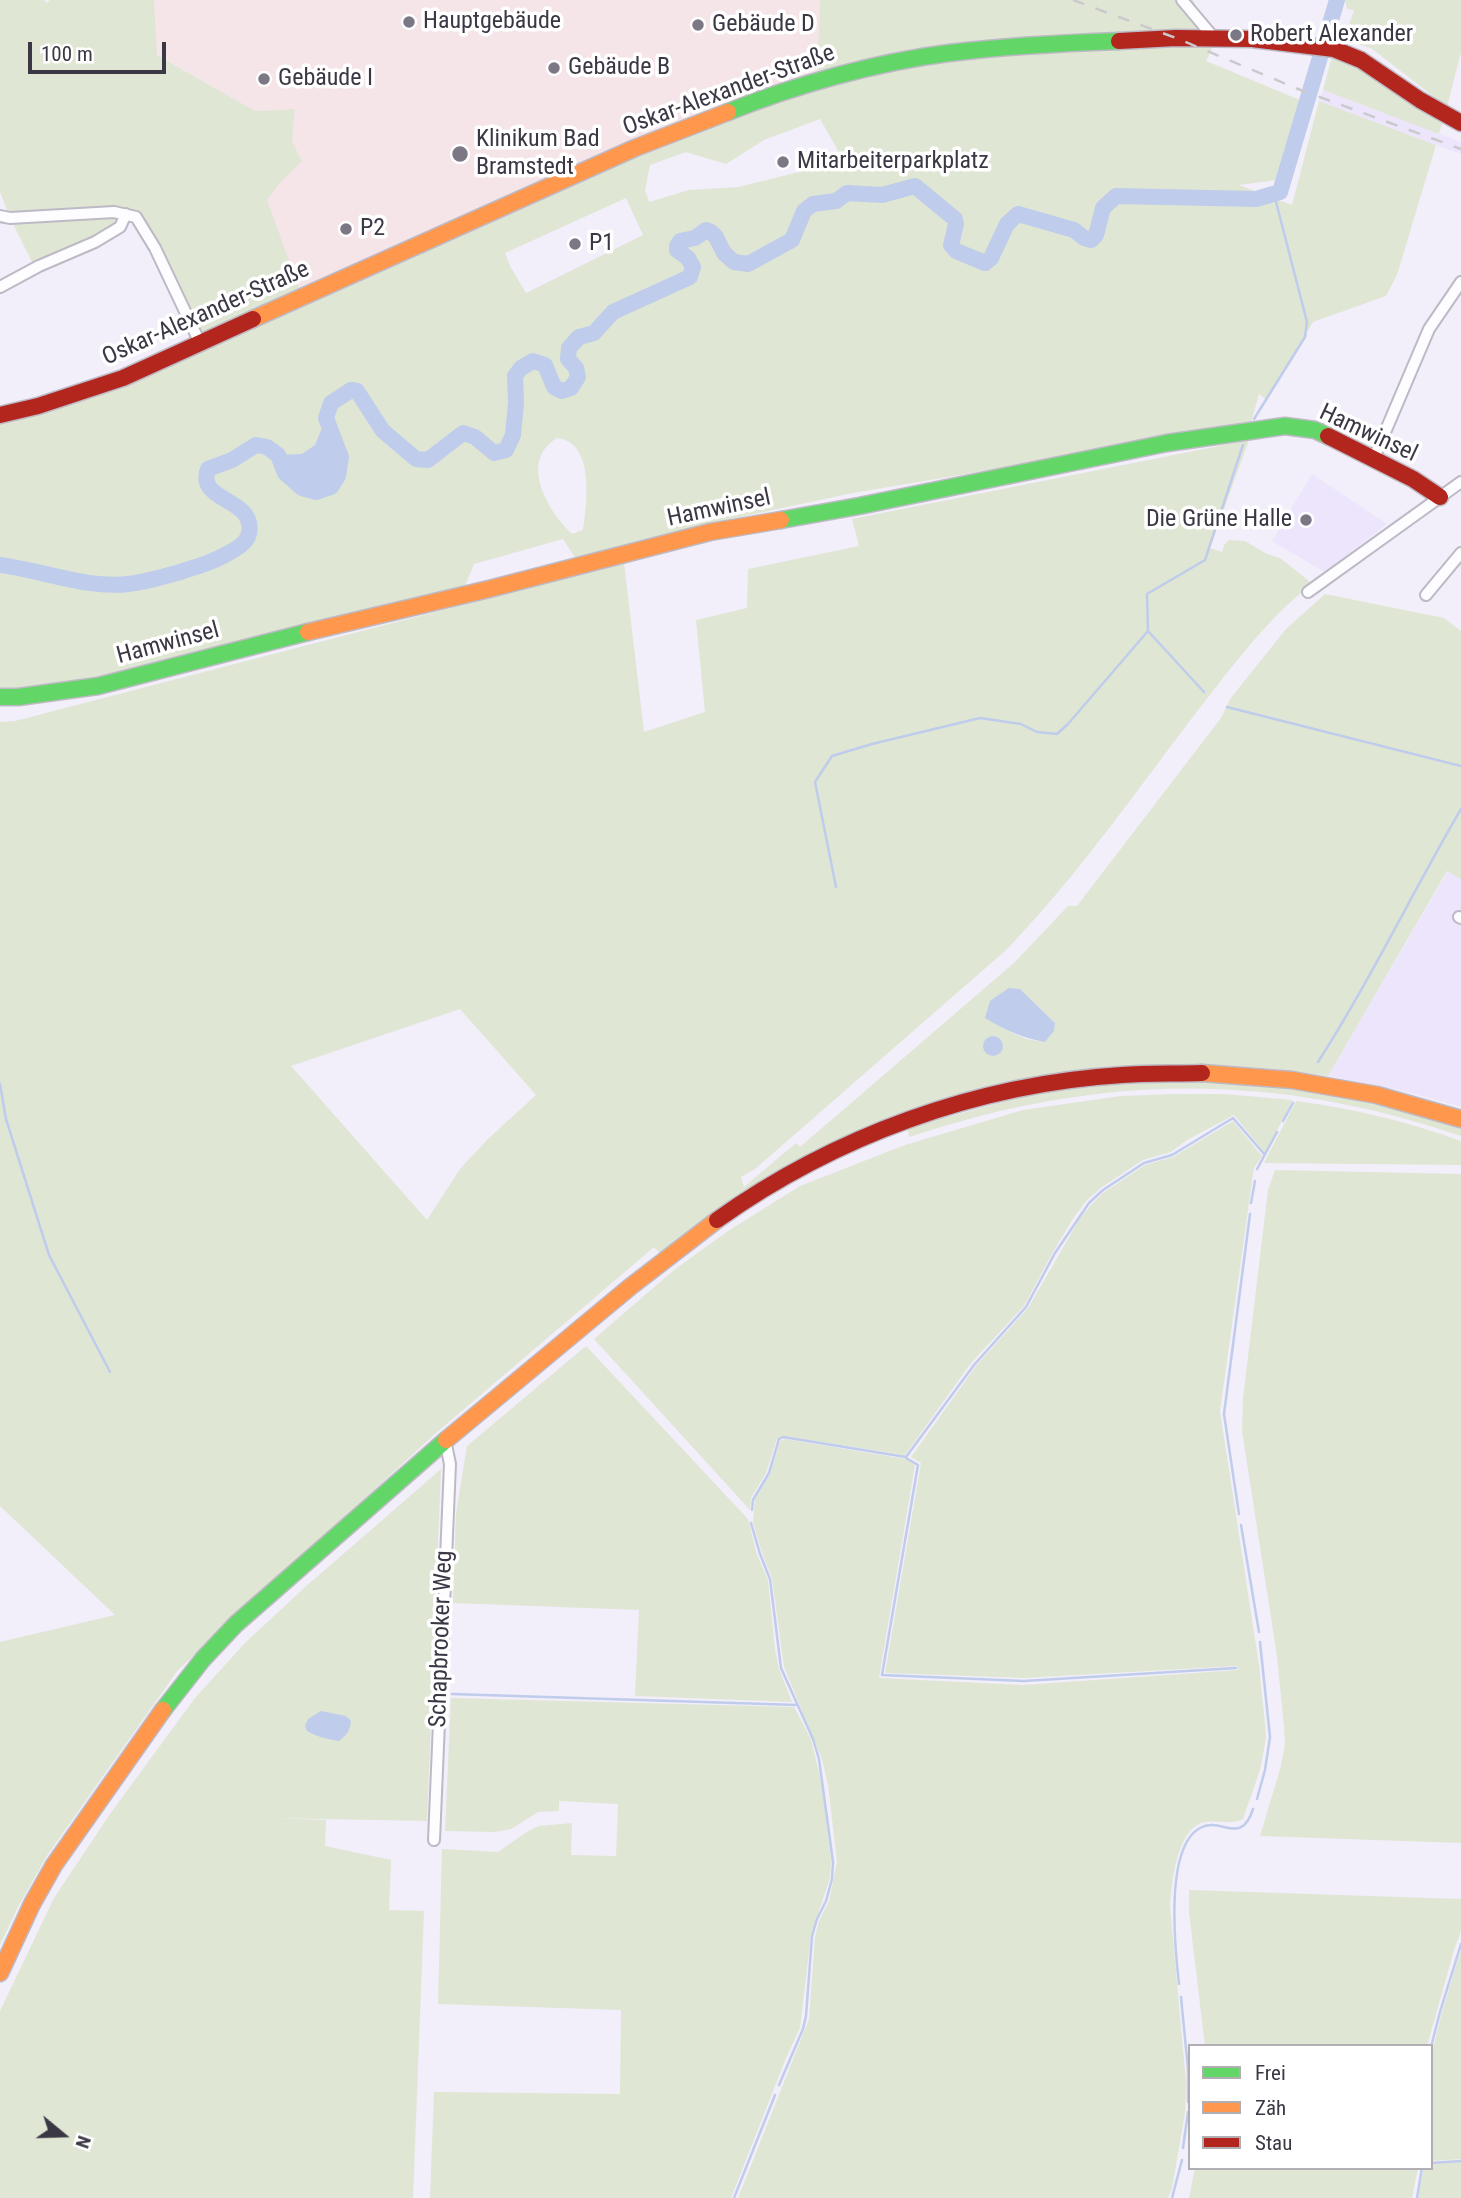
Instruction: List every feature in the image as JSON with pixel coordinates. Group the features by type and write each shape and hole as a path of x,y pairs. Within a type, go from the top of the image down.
{"street":[{"path":"1182,0 1214,38"},
{"name":"Oskar-Alexander-Straße","path":"0,415 38,407 123,379 635,148 758,100 851,72 947,53 1045,44 1176,38 1252,40 1326,47 1361,60 1458,118"},
{"path":"0,216 10,218 114,212 136,217 155,248 200,343"},
{"path":"0,287 103,237 120,227 126,214"},
{"path":"1374,458 1429,329 1461,282"},
{"name":"Hamwinsel","path":"0,696 18,697 98,686 710,533 859,506 1167,443 1285,426 1315,430 1374,458 1440,497"},
{"path":"1308,592 1461,482"},
{"path":"1426,595 1461,553"},
{"path":"0,1973 44,1883 94,1806 189,1674 233,1627 445,1440 667,1255 726,1212 792,1172 841,1146 935,1111 1060,1081 1115,1075 1224,1072 1286,1078 1357,1089 1461,1119"},
{"name":"Schapbrooker Weg","path":"434,1840 450,1464 445,1440"}],"shaded area":[{"name":"Klinikum Bad Bramstedt","path":"154,0 820,0 818,81 302,296 273,223 267,200 302,161 292,141 295,109 255,111 156,54"},
{"path":"1323,90 1461,142 1461,154 1319,101"},
{"path":"1312,474 1387,524 1325,572 1272,541"},
{"path":"1448,871 1461,879 1461,1107 1400,1090 1328,1076"}],"green space":[{"path":"0,0 44,0 47,3 50,0 154,0 157,55 255,111 295,109 292,141 302,161 267,200 302,296 535,192 817,81 820,0 1193,0 1212,49 1206,61 1300,100 1277,180 1239,185 1292,205 1319,101 1436,145 1397,275 1386,296 1313,322 1267,400 1259,394 1250,426 853,493 698,526 576,559 563,539 474,564 463,591 99,680 0,692 0,415 38,406 203,338 159,244 138,214 119,226 33,264 0,192","holes":["820,119 844,161 738,187 689,190 649,202 645,190 650,165 686,152 726,164 764,140","626,198 643,235 526,293 505,253","557,438 569,442 578,450 586,475 587,490 583,530 572,534 546,500 538,473 545,448"]},
{"path":"1345,0 1461,0 1461,52 1447,107 1371,48 1344,40 1354,10 1347,9"},
{"path":"1332,56 1358,65 1442,124 1439,134 1323,90"},
{"path":"1249,440 1210,548 1222,552 1229,540 1245,541 1280,558 1309,581 1309,586 1276,616 1247,649 1079,867 1005,951 755,1169 741,1177 744,1187 796,1143 800,1147 1015,962 1068,906 1077,906 1221,718 1230,699 1286,629 1325,594 1444,618 1461,631 1461,879 1447,871 1328,1076 1216,1065 1109,1068 880,1123 660,1253 654,1247 436,1433 178,1670 48,1854 0,1945 0,1642 115,1615 0,1506 0,722 15,721 624,563 644,732 705,712 696,620 747,608 748,569 859,546 852,519","holes":["1020,989 1055,1023 1054,1031 1045,1042 1010,1032","460,1009 536,1095 460,1169 427,1220 291,1066"]},
{"path":"1179,1080 1292,1086 1400,1108 1461,1126 1461,1136 1390,1115 1321,1100 1253,1091 1185,1088 1117,1092 1049,1101 979,1116 909,1137 908,1128 1024,1096 1103,1084"},
{"path":"1224,1094 1293,1100 1265,1153 1234,1115 1187,1140 1171,1152 1143,1160 1087,1200 1053,1252 1024,1306 971,1363 905,1455 783,1436 777,1439 766,1473 751,1498 750,1510 594,1339 674,1270 728,1231 800,1186 905,1145 1023,1110 1121,1096"},
{"path":"1296,1101 1380,1116 1461,1141 1461,1165 1264,1163"},
{"path":"1233,1121 1262,1156 1254,1168 1220,1411 1259,1665 1266,1738 1260,1770 1243,1819 1233,1822 1205,1822 1196,1826 1182,1844 1175,1870 1170,1905 1186,2083 1185,2113 1168,2198 738,2198 809,2019 815,1937 829,1901 837,1862 828,1785 822,1759 784,1667 772,1578 753,1523 755,1500 770,1474 780,1441 785,1439 906,1459 915,1465 879,1678 1023,1685 1238,1670 1237,1666 1024,1678 885,1673 921,1463 911,1457 976,1366 1028,1308 1079,1220 1091,1205 1103,1193 1145,1165 1173,1157"},
{"path":"1275,1170 1461,1174 1461,1843 1260,1836 1285,1744 1277,1656 1242,1431 1243,1398 1268,1190"},
{"path":"586,1346 748,1519 757,1555 768,1580 775,1649 779,1669 792,1702 635,1696 639,1610 453,1603 456,1513 467,1446"},
{"path":"441,1469 427,1821 272,1818 326,1820 325,1846 391,1860 389,1910 424,1911 413,2198 0,2198 0,2011 54,1898 110,1814 195,1698 244,1644 303,1589"},
{"path":"451,1698 794,1707 811,1739 822,1785 831,1861 830,1878 811,1935 800,2028 731,2198 430,2198 434,2092 620,2094 621,2010 438,2004 442,1849 498,1852 539,1826 572,1823 571,1855 616,1856 618,1804 559,1801 559,1811 538,1812 511,1829 495,1832 445,1831"},
{"path":"1189,1890 1461,1899 1461,1931 1428,2044 1205,2044 1189,1912"},
{"path":"1461,1950 1461,2159 1433,2161 1433,2048"},
{"path":"1461,2162 1461,2198 1418,2198 1424,2170 1433,2170 1433,2164"},
{"path":"1195,2170 1418,2170 1412,2198 1189,2198"}],"water":[{"path":"326,418 340,450 339,472 329,487 322,490 304,488 287,475 278,455 302,454 315,445"},
{"path":"1009,988 1020,989 1055,1023 1054,1031 1045,1042 1014,1033 985,1018 990,1001"},
{"path":"993,1036 1000,1039 1003,1046 1000,1053 993,1056 986,1053 983,1046 986,1039"},
{"path":"321,1711 346,1716 351,1721 348,1732 339,1741 322,1738 307,1731 305,1726 308,1719"}],"waterway":[{"path":"0,565 80,582 113,585 154,579 220,558 243,543 250,529 239,508 209,487 206,479 208,469 232,460 256,445 267,447 278,455 285,473 302,488 316,492 331,487 338,476 341,457 326,418 331,403 351,390 357,391 383,431 416,459 428,460 463,433 475,437 494,453 506,450 513,435 515,376 521,368 533,361 545,365 554,387 562,391 571,388 578,377 576,368 568,359 569,348 579,337 594,333 613,312 690,277 693,267 688,258 677,250 677,246 680,241 695,238 706,230 716,237 724,253 734,262 748,264 792,240 804,211 813,204 836,201 847,193 882,195 915,186 955,219 951,245 956,251 985,263 991,258 1007,224 1018,214 1074,230 1091,240 1096,235 1103,208 1116,196 1256,199 1280,192 1337,0"},
{"path":"1254,419 1305,337 1307,322 1274,194"},
{"path":"1204,692 1148,631 1147,594 1205,560 1243,445"},
{"path":"836,887 815,782 832,756 980,718 1021,724 1037,732 1057,734 1148,631"},
{"path":"1227,707 1461,766"},
{"path":"1318,1062 1461,809"},
{"path":"0,1084 6,1119 49,1255 110,1372"},
{"path":"1283,1121 1293,1103"},
{"path":"752,1510 753,1500 769,1473 779,1439 783,1437 906,1457 974,1365 1026,1307 1055,1253 1089,1203 1103,1190 1144,1163 1172,1155 1233,1118 1265,1155"},
{"path":"1257,1169 1277,1132"},
{"path":"1251,1203 1255,1181"},
{"path":"1239,1514 1224,1414 1250,1214"},
{"path":"906,1458 918,1465 882,1675 1024,1681 1236,1668"},
{"path":"751,1523 770,1579 781,1668 813,1739 819,1759 833,1862 826,1901 812,1936 803,2029 779,2085"},
{"path":"1241,1525 1259,1632"},
{"path":"1257,1799 1270,1737 1260,1642"},
{"path":"452,1694 797,1705"},
{"path":"1179,1984 1174,1900 1181,1856 1189,1839 1200,1828 1215,1825 1236,1829 1243,1826 1253,1809"},
{"path":"1432,2044 1461,1944"},
{"path":"1181,1997 1188,2069 1188,2102"},
{"path":"734,2198 775,2095"},
{"path":"1183,2148 1188,2112"},
{"path":"1172,2198 1182,2160"},
{"path":"1433,2163 1461,2161"},
{"path":"1417,2198 1422,2170"}],"railway":[{"path":"1073,0 1176,38 1298,89 1461,149"}],"traffic: fast":[{"path":"728,112 837,76 894,62 970,51 1119,41"},
{"path":"781,520 1167,443 1285,426 1315,430 1328,436"},
{"path":"0,697 98,686 308,632"},
{"path":"163,1710 203,1659 236,1624 446,1440"}],"traffic: slow":[{"path":"253,319 635,148 728,112"},
{"path":"308,632 710,532 781,520"},
{"path":"1202,1073 1292,1080 1377,1095 1461,1119"},
{"path":"446,1440 630,1287 717,1220"},
{"path":"0,1973 32,1904 54,1865 163,1710"}],"traffic: jam":[{"path":"1119,41 1176,38 1252,39 1334,49 1361,60 1420,100 1461,123"},
{"path":"0,415 38,406 123,378 253,319"},
{"path":"1328,436 1413,479 1440,497"},
{"path":"717,1220 810,1163 909,1119 961,1103 1068,1080 1132,1074 1202,1073"}],"place":[{"name":"Hauptgebäude","path":"409,22"},
{"name":"Gebäude D","path":"698,25"},
{"name":"Robert Alexander","path":"1236,35"},
{"name":"Gebäude B","path":"554,68"},
{"name":"Gebäude I","path":"264,79"},
{"name":"Klinikum Bad Bramstedt","path":"460,154"},
{"name":"Mitarbeiterparkplatz","path":"783,162"},
{"name":"P2","path":"346,229"},
{"name":"P1","path":"575,244"},
{"name":"Die Grüne Halle","path":"1306,520"}]}
